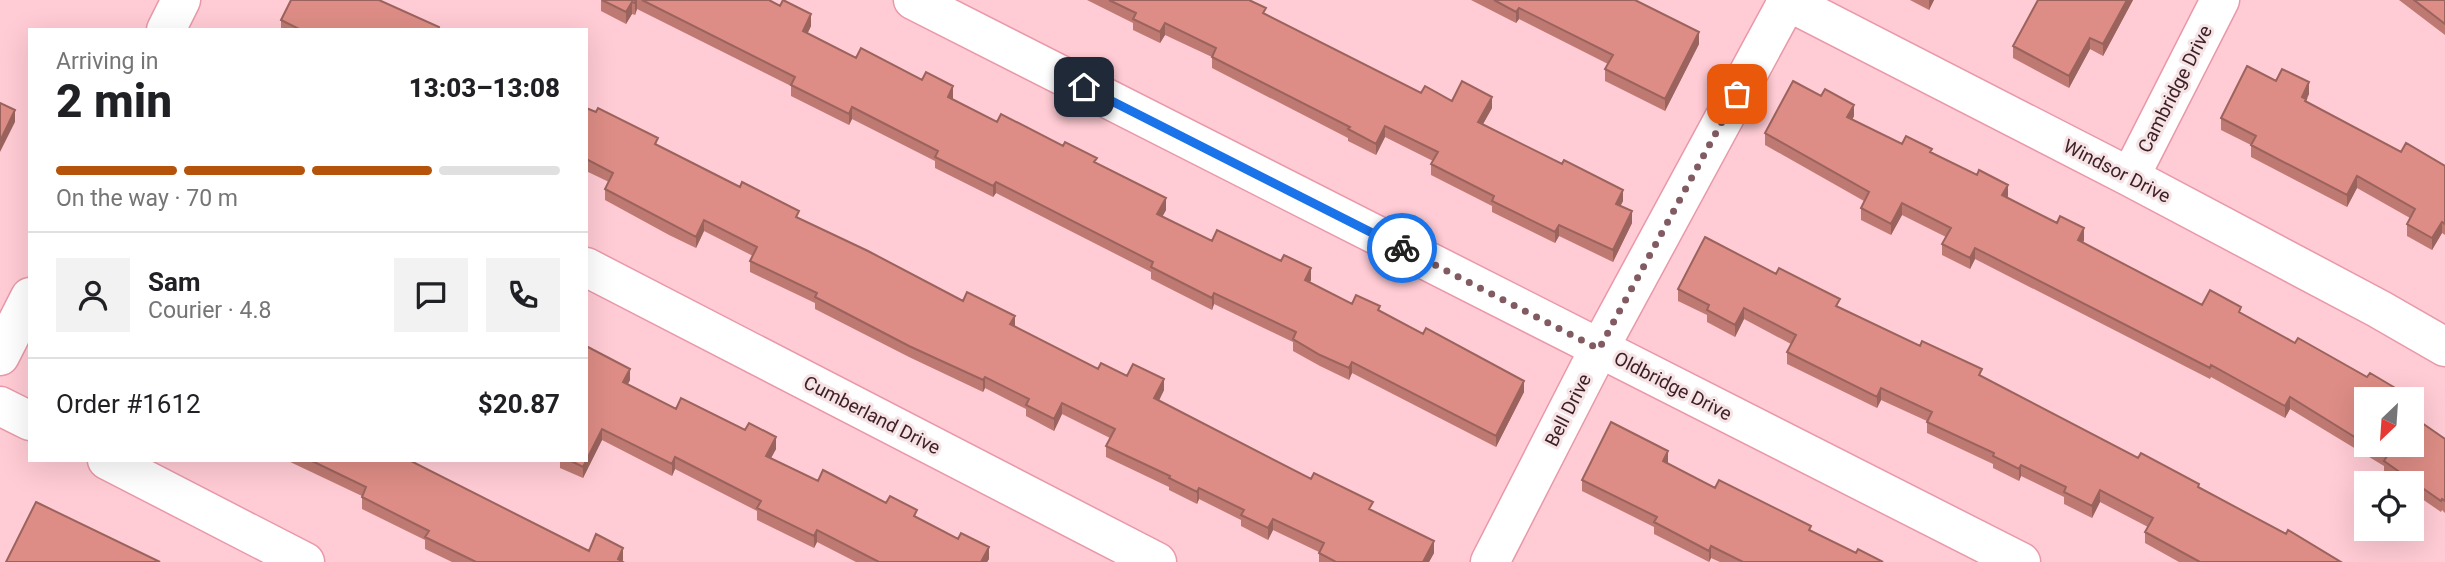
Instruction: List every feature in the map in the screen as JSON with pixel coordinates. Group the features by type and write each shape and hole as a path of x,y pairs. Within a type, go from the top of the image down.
{"street":[{"path":"167,28 181,0"},
{"name":"Oldbridge Drive","path":"913,0 2021,562"},
{"name":"Bell Drive","path":"1490,562 1599,349 1787,0"},
{"name":"Windsor Drive","path":"1787,0 2130,177 2445,347"},
{"name":"Cambridge Drive","path":"2130,177 2220,0"},
{"name":"Cumberland Drive","path":"588,268 1157,562"},
{"path":"0,356 28,301"},
{"path":"0,406 28,420"},
{"path":"111,462 306,562"}],"building":[{"path":"291,0 379,0 439,27 297,28 281,20"},
{"path":"602,0 636,0 626,12"},
{"path":"642,0 769,0 780,6 783,0 811,14 803,31 856,58 861,48 922,80 926,72 953,86 948,97 997,122 1001,114 1063,146 1065,142 1097,158 1094,162 1166,198 1157,214 1212,241 1217,230 1281,261 1284,255 1311,268 1305,280 1352,304 1356,295 1380,306 1378,310 1423,334 1426,328 1524,381 1496,436 1352,362 1349,368 1320,355 1293,339 1296,332 1214,293 1212,298 1151,267 1153,262 996,182 993,186 935,157 938,151 852,107 849,114 791,85 795,77"},
{"path":"1109,0 1249,0 1266,8 1263,13 1421,93 1425,86 1452,101 1462,81 1492,97 1478,122 1562,164 1564,160 1623,190 1616,204 1632,211 1613,250 1559,225 1555,232 1492,201 1494,196 1431,164 1438,152 1385,126 1376,144 1348,129 1350,127 1212,57 1216,48 1165,23 1160,32 1133,19 1136,13"},
{"path":"1494,0 1635,0 1699,32 1665,99 1605,69 1613,55 1519,8 1516,12"},
{"path":"2038,0 2127,0 2103,44 2090,38 2069,76 2013,46"},
{"path":"2414,0 2445,0 2445,24"},
{"path":"2247,66 2276,81 2282,69 2309,82 2302,97 2305,101 2401,152 2406,143 2445,166 2445,224 2442,222 2432,238 2407,224 2415,209 2357,176 2347,195 2251,145 2256,136 2221,118"},
{"path":"1793,81 1821,96 1825,89 1854,105 1847,117 1902,144 1906,136 1932,149 1930,152 1977,175 1979,170 2008,185 2002,195 2057,223 2060,216 2084,228 2078,240 2202,305 2210,290 2241,307 2239,312 2295,343 2298,338 2367,377 2370,373 2394,387 2354,387 2354,437 2290,397 2285,406 2211,365 2210,368 1975,248 1970,258 1942,244 1951,228 1902,203 1891,224 1861,208 1869,192 1765,133"},
{"path":"0,103 15,110 0,141"},
{"path":"598,108 658,138 655,144 740,187 742,182 799,211 796,217 963,301 967,292 1015,316 1010,324 1098,369 1101,363 1127,376 1133,364 1164,379 1154,398 1311,479 1314,473 1373,502 1369,509 1434,541 1423,562 1336,562 1319,553 1324,543 1273,519 1268,528 1241,515 1244,510 1199,488 1197,492 1106,446 1115,429 1062,403 1054,419 1026,405 1029,399 985,377 983,380 909,346 815,297 817,293 750,261 757,247 704,220 696,237 605,189 613,173 588,160 588,109 596,112"},
{"path":"1705,237 1776,274 1779,268 1840,299 1836,306 1920,346 1922,341 1982,369 1979,375 2138,458 2141,453 2286,534 2288,530 2341,562 2200,562 2145,532 2153,518 2100,490 2092,506 2064,492 2066,487 2021,465 2019,469 1993,456 1994,453 1927,422 1932,412 1881,388 1877,397 1787,352 1796,335 1744,308 1735,325 1707,310 1709,305 1678,289"},
{"path":"588,347 630,369 623,382 676,409 681,398 745,430 749,423 776,437 766,456 818,481 823,470 886,503 890,496 917,510 914,516 958,539 961,533 989,547 981,562 879,562 817,530 814,536 757,508 761,501 675,457 672,464 602,429 588,457"},
{"path":"1611,422 1668,451 1663,461 1715,488 1719,480 1811,526 1809,530 1856,553 1858,549 1883,562 1743,562 1711,546 1709,551 1654,522 1657,517 1582,480"},
{"path":"2424,424 2445,439 2445,501 2424,489 2424,471 2398,471 2384,461 2386,457 2424,457"},
{"path":"314,462 413,462 589,551 596,534 623,548 618,559 623,562 476,562 425,537 429,531 362,497 366,487"},
{"path":"573,462 586,462 583,467"},
{"path":"36,502 160,562 6,562"}],"way so far":[{"path":"1402,248 1599,349 1737,94"}],"route":[{"path":"1084,87 1402,248"}]}
